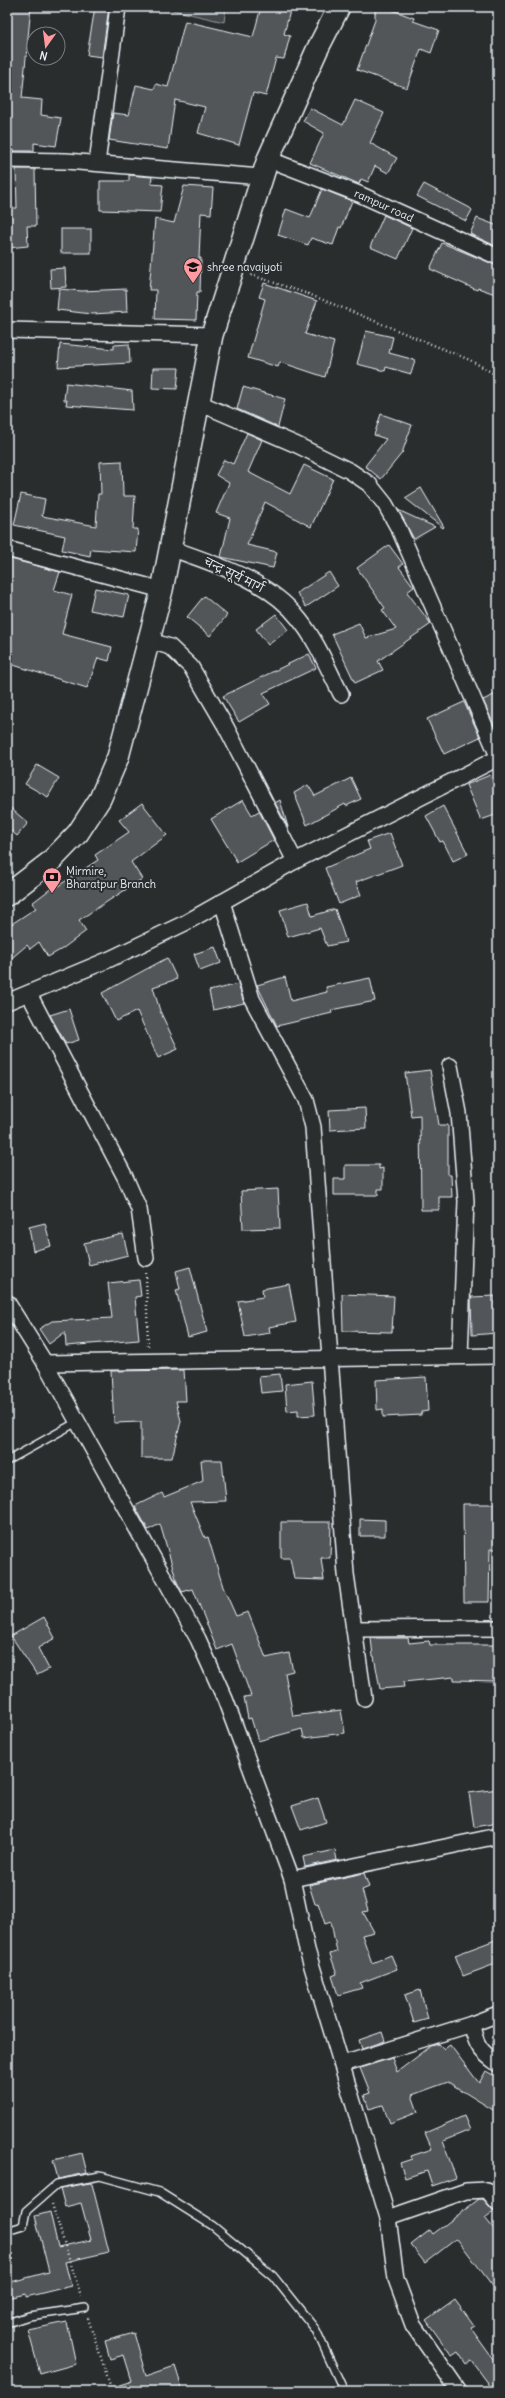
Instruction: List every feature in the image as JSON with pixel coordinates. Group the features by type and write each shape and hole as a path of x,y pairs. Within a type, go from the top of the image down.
{"main road":[{"path":"7,895 50,862 78,833 100,799 118,757 162,590 197,402 212,335 265,168 317,50 339,7"}],"street":[{"path":"97,163 118,7"},
{"name":"rampur road","path":"7,160 265,168 359,194 498,257"},
{"path":"7,330 212,335"},
{"path":"7,1002 110,960 222,902 295,861 498,757 398,529 385,504 369,484 350,471 297,445 197,402"},
{"name":"चन्द्र सूर्य मार्ग","path":"170,548 208,561 256,583 281,600 299,619 341,694"},
{"path":"7,549 162,590"},
{"path":"148,640 170,647 191,667 226,727 295,861"},
{"path":"222,902 252,999 306,1100 310,1112 314,1135 346,1574 364,1698"},
{"path":"28,994 126,1177 139,1209 146,1258"},
{"path":"450,1066 460,1120 466,1201 460,1356"},
{"path":"7,1302 46,1363 77,1422 198,1639 249,1760 292,1879 307,1950 343,2064 388,2218 396,2279 413,2325 459,2391"},
{"path":"46,1363 331,1357 498,1356"},
{"path":"354,1629 498,1628"},
{"path":"292,1879 498,1836"},
{"path":"343,2064 472,2024 498,2014"},
{"path":"472,2024 474,2037 482,2052 498,2064"},
{"path":"388,2218 466,2191 487,2190 498,2204"}],"lane":[{"path":"7,1461 77,1422"},
{"path":"7,2231 23,2226 26,2212 57,2184 100,2176 159,2192 213,2226 273,2276 312,2324 344,2391"},
{"path":"7,2323 29,2316 85,2308"}],"path":[{"path":"232,269 340,306 470,360 498,376"},
{"path":"146,1258 148,1361"},
{"path":"48,2192 112,2391"}],"shaded area":[{"path":"160,7 226,7 224,22"}],"building":[{"path":"11,7 31,7 29,26 26,26 26,58 22,98 42,100 41,115 61,118 56,146 34,143 34,151 7,151 9,111 7,111 7,41"},
{"path":"95,7 109,7 102,57 87,55"},
{"path":"261,7 291,7 284,34 290,36 284,59 276,58 266,96 253,93 239,145 198,133 205,107 175,100 168,149 109,140 113,113 129,115 136,85 154,89 156,84 168,87 185,21 253,37"},
{"path":"375,7 384,7 414,18 413,21 439,30 431,53 421,49 407,88 357,70 375,20"},
{"path":"355,100 384,113 370,143 397,158 388,173 375,166 368,182 361,179 359,184 310,163 324,133 303,121 310,108 343,125"},
{"path":"16,169 35,169 36,226 27,226 28,246 7,248 7,208 17,208"},
{"path":"129,175 152,177 151,184 163,185 160,212 100,210 100,181 129,181"},
{"path":"424,184 470,208 472,210 466,221 417,196"},
{"path":"184,186 213,188 211,214 201,213 199,258 201,258 200,292 197,292 196,320 155,319 156,290 149,290 155,219 174,223"},
{"path":"322,189 352,201 341,228 339,227 333,245 311,238 308,245 278,235 286,209 310,218"},
{"path":"384,215 412,228 398,259 370,247"},
{"path":"477,218 498,226 498,247 470,234"},
{"path":"61,229 91,229 91,253 61,253"},
{"path":"442,243 498,266 498,295 478,288 477,290 430,269"},
{"path":"65,268 66,287 51,288 50,269"},
{"path":"264,283 317,301 305,334 334,342 325,377 280,362 278,367 248,358 265,299 259,297"},
{"path":"59,289 82,291 126,289 127,312 92,314 57,310"},
{"path":"366,331 393,337 389,353 415,360 411,374 386,367 385,371 357,364"},
{"path":"60,344 114,349 114,345 129,344 130,363 58,367"},
{"path":"153,368 179,368 177,389 152,388"},
{"path":"66,383 132,391 133,410 66,405 67,400 64,400"},
{"path":"243,387 285,399 278,427 237,409"},
{"path":"381,414 412,425 402,453 381,479 365,466 386,439 374,435"},
{"path":"247,433 262,440 248,472 290,494 304,465 333,479 311,527 265,502 247,545 277,552 273,568 221,557 230,518 216,513 229,483 216,475 224,460 233,464"},
{"path":"122,461 123,496 135,496 133,529 138,529 136,552 91,549 90,556 62,550 65,536 14,525 21,494 45,499 42,516 96,526 98,494 101,494 100,462"},
{"path":"421,488 444,527 443,528 405,498"},
{"path":"398,510 435,527 414,539"},
{"path":"389,545 403,564 399,567 414,587 407,592 431,624 378,661 383,670 355,683 332,634 359,623 366,638 396,629 382,610 385,608 357,568"},
{"path":"7,558 60,572 54,590 72,595 62,634 112,647 109,661 98,658 87,688 7,663"},
{"path":"329,572 338,586 306,607 297,593"},
{"path":"95,588 129,595 124,617 90,610"},
{"path":"204,596 227,615 210,636 187,617"},
{"path":"276,614 288,630 268,645 256,629"},
{"path":"309,654 316,668 263,693 270,704 239,722 223,696"},
{"path":"498,693 498,726 495,728 483,700"},
{"path":"464,702 480,737 444,754 427,719"},
{"path":"37,765 59,778 48,797 25,784"},
{"path":"490,775 498,793 498,814 481,820 466,785"},
{"path":"351,778 361,799 346,806 345,804 307,825 294,793 308,785 315,796"},
{"path":"243,800 252,815 259,811 274,840 237,862 211,819"},
{"path":"280,800 288,827 275,803"},
{"path":"142,803 167,835 131,862 142,879 79,920 86,931 62,949 48,957 39,942 30,949 27,945 7,962 7,927 36,908 32,903 53,887 55,888 98,860 95,855 129,832 119,820"},
{"path":"7,805 28,823 17,836 7,827"},
{"path":"443,806 468,854 453,861 443,841 440,842 426,816"},
{"path":"390,833 402,865 356,882 361,895 339,904 325,868 370,849 367,841"},
{"path":"308,902 312,916 335,909 346,942 327,946 320,928 288,937 280,910"},
{"path":"215,947 221,963 200,971 194,954"},
{"path":"167,958 177,979 153,987 160,1011 178,1049 158,1058 137,1011 116,1021 102,993"},
{"path":"285,977 291,1001 327,992 326,987 370,978 375,1001 331,1010 332,1013 277,1026 257,985"},
{"path":"238,984 244,1003 213,1010 209,991"},
{"path":"69,1009 79,1040 66,1044 50,1015"},
{"path":"430,1070 439,1125 448,1125 448,1175 451,1175 452,1197 439,1197 439,1210 421,1210 420,1115 411,1116 405,1073"},
{"path":"365,1108 366,1128 330,1130 329,1110"},
{"path":"345,1165 379,1165 379,1169 383,1168 383,1189 378,1189 378,1195 334,1195 334,1179 345,1179"},
{"path":"278,1189 280,1228 243,1229 241,1191"},
{"path":"45,1223 51,1246 33,1251 29,1227"},
{"path":"123,1234 128,1255 89,1265 84,1243"},
{"path":"190,1267 207,1332 188,1337 176,1290 180,1289 176,1271"},
{"path":"139,1280 141,1296 135,1297 139,1340 66,1346 65,1332 49,1344 39,1329 52,1321 112,1318 108,1283"},
{"path":"289,1284 296,1322 269,1327 270,1333 245,1337 238,1301 263,1297 262,1289"},
{"path":"342,1294 394,1296 392,1332 343,1331"},
{"path":"495,1296 495,1305 498,1305 498,1333 472,1335 471,1297"},
{"path":"184,1370 186,1401 176,1401 181,1421 172,1458 141,1458 141,1422 114,1423 111,1371"},
{"path":"280,1374 282,1391 261,1393 259,1376"},
{"path":"426,1377 428,1411 421,1412 421,1415 383,1417 383,1409 377,1410 376,1380"},
{"path":"312,1381 315,1415 298,1416 298,1410 287,1411 285,1384"},
{"path":"201,1460 222,1460 226,1501 190,1502 205,1538 208,1537 223,1587 236,1616 248,1612 266,1658 289,1653 293,1671 285,1673 293,1716 341,1710 345,1733 304,1738 302,1729 258,1741 251,1718 248,1719 244,1697 251,1696 232,1644 217,1650 193,1589 182,1592 177,1582 160,1524 148,1530 135,1506 162,1493 164,1497 203,1481"},
{"path":"463,1504 498,1504 498,1549 490,1549 489,1602 464,1602"},
{"path":"360,1519 385,1520 385,1536 360,1536"},
{"path":"281,1522 331,1522 330,1558 321,1558 324,1580 294,1579 290,1558 281,1558"},
{"path":"44,1617 55,1638 38,1648 49,1669 37,1675 11,1636"},
{"path":"371,1638 408,1638 409,1643 429,1641 430,1645 498,1645 498,1681 454,1680 454,1677 403,1682 404,1687 380,1689"},
{"path":"498,1789 498,1823 474,1827 469,1793"},
{"path":"318,1798 326,1822 301,1830 292,1806"},
{"path":"335,1850 337,1860 305,1867 303,1857"},
{"path":"364,1873 369,1887 362,1890 368,1911 363,1912 374,1932 362,1935 372,1963 391,1955 397,1969 360,1983 362,1988 338,1995 332,1976 337,1974 330,1954 337,1952 331,1922 325,1924 318,1903 315,1904 309,1885"},
{"path":"498,1939 498,1963 463,1976 455,1955"},
{"path":"420,1990 428,2019 414,2023 405,1995"},
{"path":"382,2032 385,2041 362,2049 359,2040"},
{"path":"439,2044 444,2049 450,2045 479,2083 486,2071 498,2078 498,2102 496,2105 498,2113 448,2082 412,2095 418,2112 390,2123 383,2105 369,2109 364,2095 370,2093 360,2068 392,2058 397,2072 431,2046"},
{"path":"464,2116 470,2130 443,2141 456,2178 432,2186 427,2171 405,2178 400,2163 412,2159 411,2156 432,2149 425,2133"},
{"path":"82,2153 87,2173 58,2179 53,2160"},
{"path":"90,2183 92,2184 109,2252 65,2262 71,2286 26,2297 26,2294 7,2298 7,2283 49,2272 35,2216 50,2212 58,2247 91,2240 81,2203 65,2207 60,2188"},
{"path":"479,2199 483,2199 494,2211 485,2218 498,2234 498,2293 458,2240 456,2239 425,2263 411,2245 430,2230 433,2234"},
{"path":"455,2299 474,2325 470,2327 498,2366 498,2391 494,2391 471,2360 466,2364 458,2352 452,2356 426,2320"},
{"path":"67,2322 76,2364 40,2374 28,2330"},
{"path":"134,2333 146,2376 175,2366 183,2391 110,2391 110,2388 132,2381 124,2355 110,2359 105,2341"}],"place":[{"name":"shree navajyoti","path":"193,284"},
{"name":"Mirmire, Bharatpur Branch","path":"52,894"}]}
